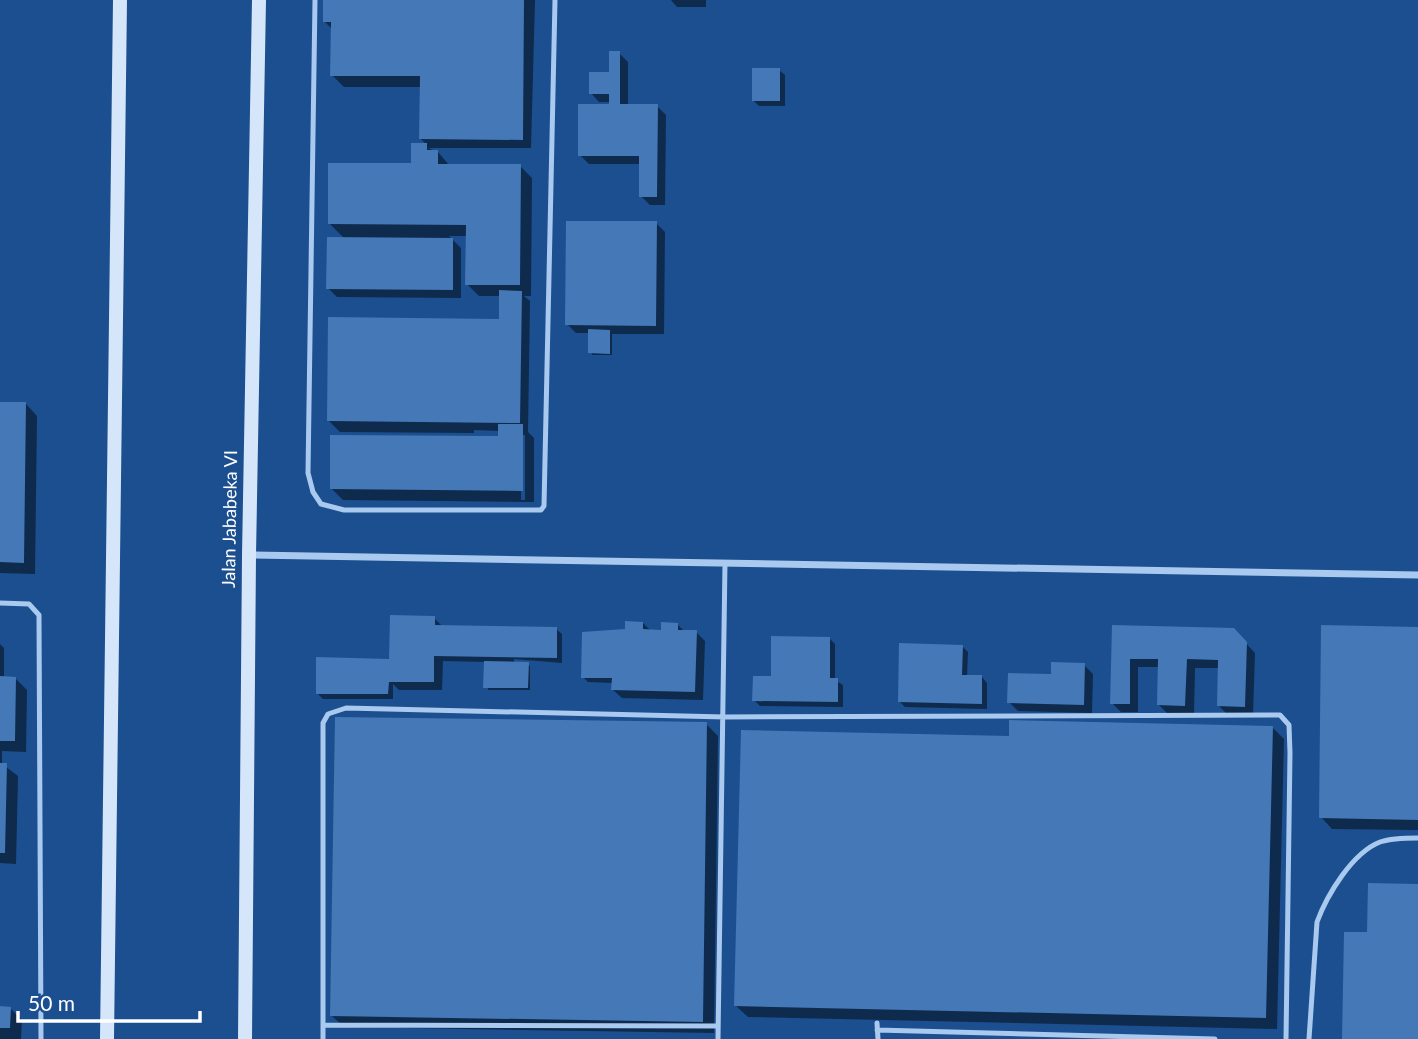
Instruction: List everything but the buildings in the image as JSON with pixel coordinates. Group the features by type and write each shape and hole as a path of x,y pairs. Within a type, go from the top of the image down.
{"street":[{"path":"107,1039 120,0"},
{"name":"Jalan Jababeka VI","path":"245,1039 249,555 259,0"},
{"path":"249,555 1418,575"}],"lane":[{"path":"315,0 308,473 313,492 321,504 344,510 541,510 544,506 555,0"},
{"path":"718,1039 726,563"},
{"path":"0,603 29,604 39,615 41,1039"},
{"path":"323,1039 323,730 328,714 345,708 725,717 1274,713 1289,724 1286,1039"},
{"path":"1308,1039 1317,922 1320,913 1348,871 1370,848 1382,842 1418,838"},
{"path":"323,1025 718,1026"},
{"path":"878,1039 877,1027 1215,1039"}]}
